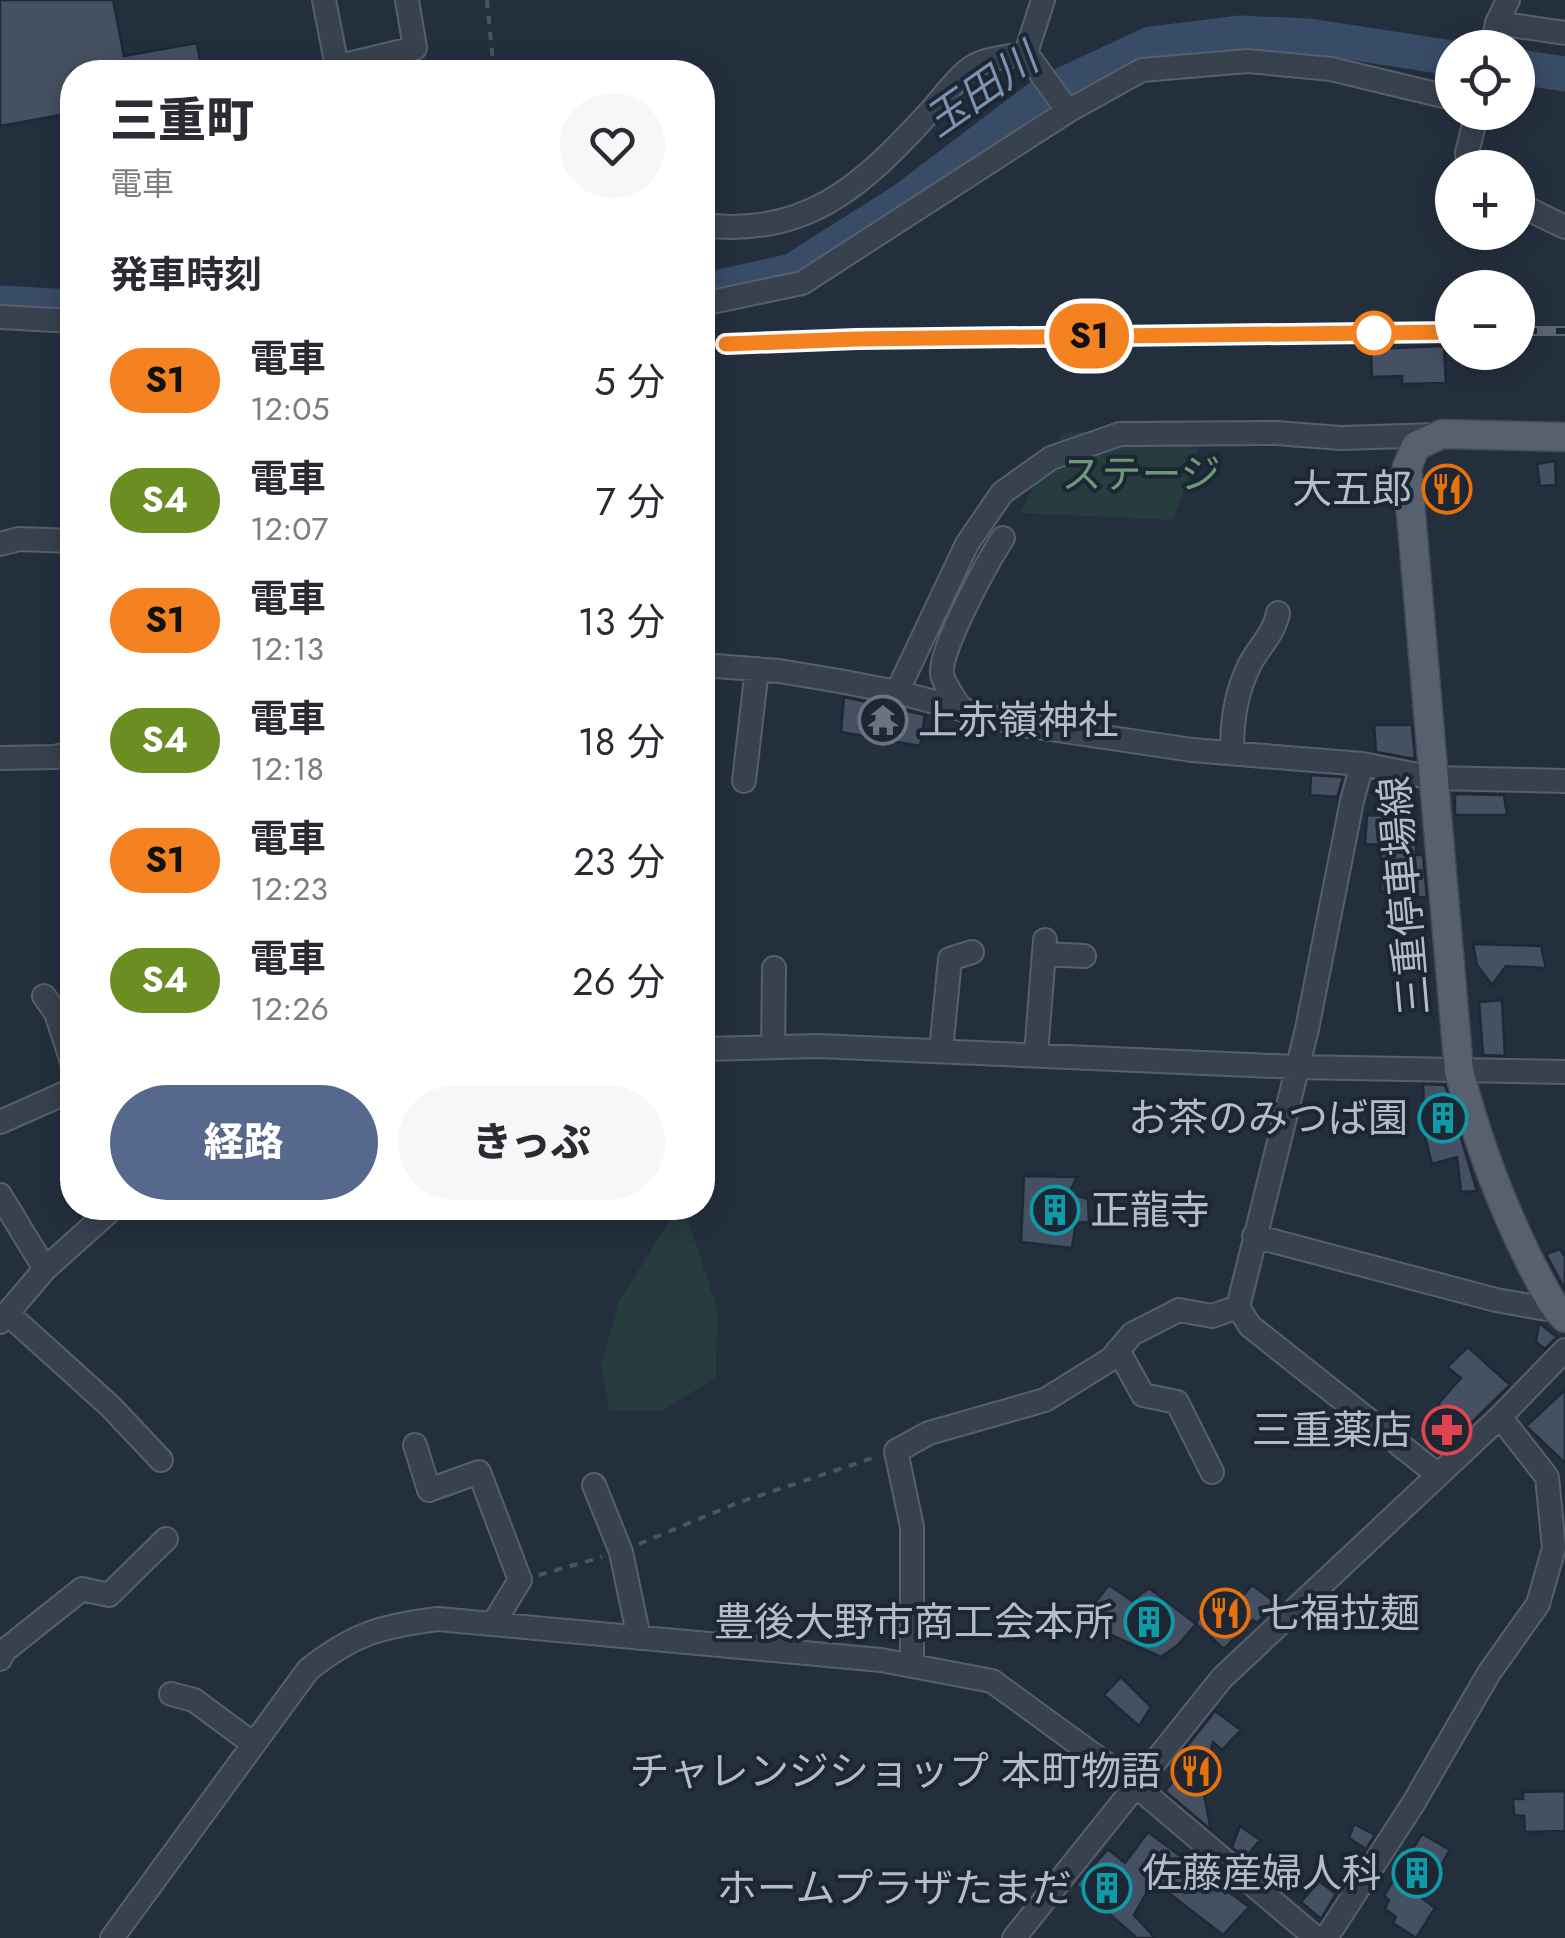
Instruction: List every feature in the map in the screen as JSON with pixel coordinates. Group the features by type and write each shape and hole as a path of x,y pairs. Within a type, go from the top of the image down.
{"main road":[{"path":"1442,434 1565,437"},
{"name":"三重停車場線","path":"1442,434 1416,446 1407,467 1459,1071 1479,1147 1518,1237 1561,1315"}],"street":[{"path":"324,0 335,60"},
{"path":"372,60 415,48 407,0"},
{"path":"1028,55 1043,0"},
{"path":"1508,0 1494,26 1565,33"},
{"path":"1028,55 1066,107"},
{"path":"715,227 730,229 782,220 822,207 878,169 974,66 1028,55"},
{"path":"715,301 802,283 1066,107 1142,70 1248,60 1331,69 1435,94"},
{"path":"1535,212 1565,227"},
{"path":"0,317 60,320"},
{"path":"897,692 967,544 1002,493 1051,458 1120,434 1276,433 1341,438 1442,434"},
{"path":"961,709 942,675 944,658 982,569 1002,538"},
{"path":"0,544 60,541"},
{"path":"1232,753 1232,714 1248,666 1275,627 1278,613"},
{"path":"715,666 897,692 1017,724 1232,753 1362,764 1433,778 1565,781"},
{"path":"744,781 756,670"},
{"path":"0,758 60,757"},
{"path":"1362,764 1297,1067 1238,1307 1250,1326 1438,1475"},
{"path":"1036,1054 1044,947 1084,956"},
{"path":"940,1050 950,959 972,952"},
{"path":"773,1048 774,968"},
{"path":"44,996 60,1025"},
{"path":"715,1049 940,1050 1297,1067 1565,1072"},
{"path":"0,1122 60,1095"},
{"path":"0,1195 46,1269"},
{"path":"100,1220 46,1269 4,1318 110,1406 161,1460"},
{"path":"1254,1236 1561,1315"},
{"path":"912,1665 912,1528 896,1450 929,1433 1044,1400 1110,1359 1132,1334 1178,1310 1212,1316 1238,1307"},
{"path":"1118,1350 1143,1395 1177,1402 1212,1472"},
{"path":"1014,1938 1222,1678 1500,1418 1565,1350"},
{"path":"1326,1938 1413,1804 1489,1672 1538,1604 1554,1548 1548,1478 1500,1418"},
{"path":"415,1445 429,1490 479,1472 520,1580 493,1624"},
{"path":"594,1485 621,1552 639,1638"},
{"path":"0,1659 4,1651 82,1589 110,1595 166,1539"},
{"path":"112,1938 308,1670 338,1645 402,1623 438,1619 912,1665 992,1681 1135,1786 1316,1938"},
{"path":"171,1694 194,1700 252,1743"}],"path":[{"path":"487,0 493,60"},
{"path":"520,1580 621,1552 738,1502 896,1450"}],"green space":[{"name":"ステージ","path":"1207,425 1173,520 1020,513 1062,433"},
{"path":"670,1220 688,1220 717,1309 716,1377 664,1410 609,1410 601,1366 619,1301"}],"building":[{"path":"0,0 113,0 124,56 197,43 200,60 60,60 60,115 0,126"},
{"path":"1435,346 1435,370 1445,370 1446,383 1402,384 1402,376 1372,377 1371,349"},
{"path":"1555,461 1556,485 1540,486 1537,464"},
{"name":"上赤嶺神社","path":"844,697 925,715 920,746 841,732"},
{"path":"1374,725 1412,725 1415,759 1376,752"},
{"path":"1311,775 1343,777 1337,797 1310,795"},
{"path":"1455,794 1504,795 1507,815 1455,815"},
{"path":"1367,815 1416,816 1416,855 1423,855 1427,898 1381,891 1381,845 1365,844"},
{"path":"1473,944 1541,946 1546,968 1506,966 1492,985 1477,965"},
{"path":"1502,1000 1505,1056 1483,1055 1479,1002"},
{"path":"1423,1084 1445,1085 1477,1191 1461,1192 1457,1157 1432,1164 1425,1137"},
{"name":"正龍寺","path":"1024,1176 1077,1177 1069,1193 1088,1199 1089,1222 1076,1223 1072,1248 1021,1242"},
{"path":"1560,1249 1565,1257 1565,1290 1546,1254"},
{"path":"1539,1323 1557,1337 1545,1349 1536,1342"},
{"path":"1468,1347 1510,1385 1467,1427 1438,1404 1461,1378 1447,1367"},
{"path":"1565,1390 1565,1463 1526,1426"},
{"name":"豊後大野市商工会本所","path":"1109,1585 1132,1601 1149,1588 1196,1624 1161,1657 1111,1635 1086,1614"},
{"path":"1252,1585 1276,1603 1224,1649 1196,1624 1207,1600 1226,1616"},
{"path":"1121,1677 1151,1707 1139,1726 1104,1695"},
{"path":"1215,1711 1241,1730 1222,1750 1213,1742 1202,1784 1211,1830 1165,1791 1184,1768 1176,1760"},
{"path":"1565,1791 1565,1831 1525,1832 1524,1816 1514,1815 1513,1799 1523,1799 1523,1792"},
{"path":"1354,1824 1375,1835 1366,1849 1349,1838"},
{"path":"1240,1826 1260,1840 1245,1858 1232,1847"},
{"path":"1148,1832 1249,1907 1223,1935 1153,1881 1134,1915 1155,1938 1137,1938 1076,1885 1108,1849 1125,1863"},
{"name":"佐藤産婦人科","path":"1422,1834 1450,1850 1422,1898 1435,1908 1416,1938 1393,1923 1396,1917 1385,1909 1389,1900 1384,1896"},
{"path":"1319,1881 1336,1894 1321,1919 1301,1902"}],"waterway":[{"name":"玉田川","path":"715,288 792,271 904,200 1045,93 1150,44 1239,33 1309,36 1435,55"},
{"name":"玉田川","path":"1535,70 1565,74"},
{"name":"玉田川","path":"0,303 60,306"}],"railway":[{"path":"1535,331 1565,331"},
{"path":"726,345 857,339 1435,332"}],"train":[{"name":"S1","path":"726,344 1435,332"}],"place":[{"name":"大五郎","path":"1447,489"},
{"name":"上赤嶺神社","path":"883,720"},
{"name":"お茶のみつば園","path":"1443,1118"},
{"name":"正龍寺","path":"1055,1210"},
{"name":"三重薬店","path":"1447,1430"},
{"name":"七福拉麺","path":"1225,1613"},
{"name":"豊後大野市商工会本所","path":"1149,1622"},
{"name":"チャレンジショップ 本町物語","path":"1196,1771"},
{"name":"佐藤産婦人科","path":"1417,1873"},
{"name":"ホームプラザたまだ","path":"1107,1888"}]}
